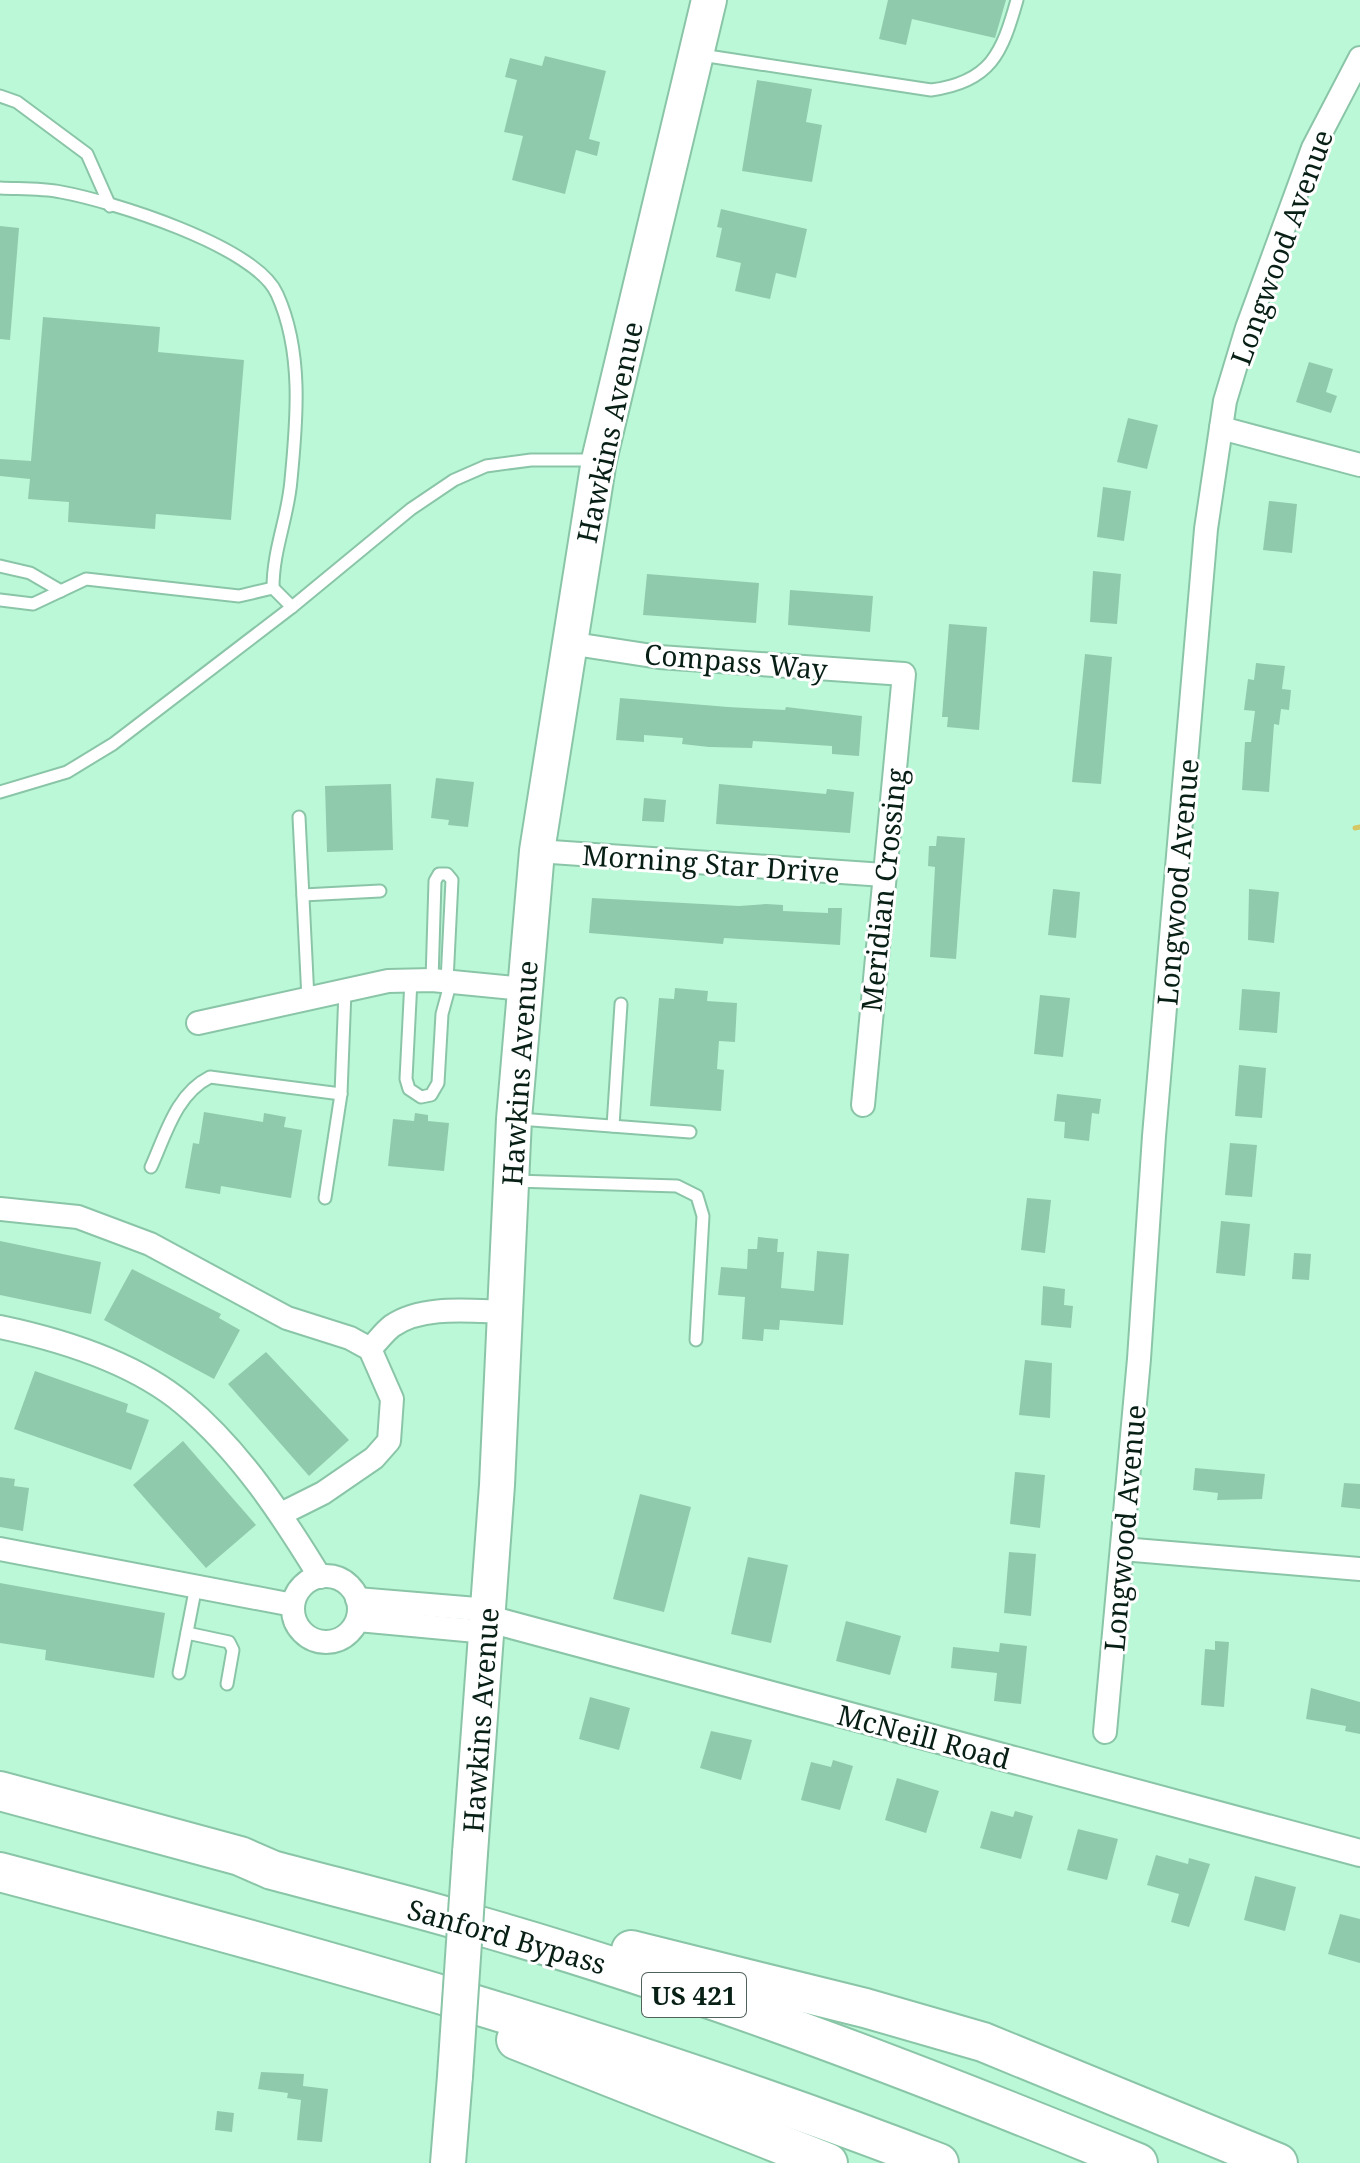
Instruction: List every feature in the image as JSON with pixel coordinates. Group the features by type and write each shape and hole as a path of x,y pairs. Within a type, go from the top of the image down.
{"highway":[{"name":"Sanford Bypass","path":"0,1791 240,1856 272,1870 484,1927 634,1974 884,2063 1138,2163"},
{"path":"240,1856 282,1858 865,2008 983,2042 1278,2163"},
{"name":"US 421","path":"0,1872 509,2013 679,2068 939,2163"},
{"path":"93,1897 519,2041 828,2163"}],"main road":[{"name":"Hawkins Avenue","path":"448,2163 488,1620 514,1119 537,851 599,460 709,0"}],"street":[{"name":"Longwood Avenue","path":"1105,1732 1206,529 1221,428 1247,328 1313,148 1360,58"},
{"path":"1221,428 1360,465"},
{"name":"Compass Way","path":"568,643 659,657 904,674"},
{"name":"Meridian Crossing","path":"863,1105 904,674"},
{"name":"Morning Star Drive","path":"537,851 884,875"},
{"path":"198,1023 388,981 435,980 524,989"},
{"path":"0,1209 78,1217 150,1244 287,1318 350,1338 370,1349 392,1399 389,1441 374,1458 323,1493 281,1514"},
{"path":"370,1349 392,1326 414,1316 454,1311 505,1312"},
{"path":"0,1327 40,1336 126,1369 183,1403 233,1453 281,1514 320,1577"},
{"path":"0,1549 293,1605"},
{"path":"1122,1549 1360,1569"},
{"path":"320,1577 342,1580 358,1609 345,1637 325,1642 315,1641 299,1628 293,1605 300,1588 320,1577"},
{"path":"358,1609 488,1620"},
{"name":"McNeill Road","path":"488,1620 1360,1853"}],"lane":[{"path":"696,54 931,90 958,87 979,74 1005,44 1017,0"},
{"path":"0,96 17,102 87,154 110,206"},
{"path":"0,188 60,192 148,217 242,256 276,290 296,352 291,484 273,558 273,588 292,607"},
{"path":"0,792 67,772 92,758 292,607 411,509 454,480 486,466 531,460 599,460"},
{"path":"0,566 30,573 61,591"},
{"path":"0,600 33,604 86,579 239,596 273,588"},
{"path":"299,817 308,999"},
{"path":"435,980 406,1079 409,1089 421,1097 431,1095 438,1083 442,1014 435,980 435,881 439,874 447,874 452,880 435,980"},
{"path":"303,895 380,891"},
{"path":"325,1198 341,1094 345,991"},
{"path":"613,1126 621,1004"},
{"path":"151,1167 180,1103 192,1086 210,1077 341,1094"},
{"path":"514,1119 690,1132"},
{"path":"510,1181 677,1186 697,1196 703,1216 696,1340"},
{"path":"179,1673 196,1586"},
{"path":"187,1633 229,1642 233,1650 227,1684"}],"building":[{"path":"888,0 1006,0 995,38 912,19 906,45 879,39"},
{"path":"545,56 606,71 589,139 600,142 597,156 576,150 565,194 512,180 523,136 504,132 517,80 505,77 510,58 542,66"},
{"path":"757,80 812,89 806,122 822,125 812,182 742,171"},
{"path":"721,209 807,229 796,278 776,273 770,299 735,291 741,263 716,257 722,228 717,227"},
{"path":"0,226 19,228 10,340 0,339"},
{"path":"43,317 160,327 158,352 244,360 231,520 156,514 155,529 68,522 69,502 28,499 30,479 0,476 0,459 31,461"},
{"path":"1309,362 1333,369 1326,392 1337,396 1331,413 1296,402"},
{"path":"1128,418 1158,425 1147,469 1117,462"},
{"path":"1103,487 1131,491 1124,541 1097,537"},
{"path":"1269,501 1297,504 1292,553 1263,550"},
{"path":"1093,571 1121,574 1117,624 1090,622"},
{"path":"647,574 759,583 756,623 643,615"},
{"path":"790,590 873,596 870,632 788,625"},
{"path":"949,624 987,627 979,730 947,727 948,717 942,717"},
{"path":"1085,654 1112,657 1101,784 1072,782"},
{"path":"1256,663 1285,666 1282,689 1291,690 1289,710 1281,709 1279,725 1274,724 1269,792 1242,790 1245,742 1251,742 1255,711 1244,710 1248,679 1254,680"},
{"path":"620,698 728,707 785,710 786,707 862,716 859,756 832,754 832,746 753,741 752,748 709,747 682,744 683,738 644,735 644,742 616,740"},
{"path":"436,778 474,782 468,827 448,825 449,820 431,818"},
{"path":"391,784 393,850 327,852 325,786"},
{"path":"719,784 826,794 827,789 854,792 850,833 716,824"},
{"path":"644,798 666,800 664,822 642,821"},
{"path":"937,836 965,838 956,959 930,957 935,867 928,866 929,846 936,846"},
{"path":"1053,889 1080,892 1076,938 1048,935"},
{"path":"1249,889 1279,892 1274,943 1248,940"},
{"path":"592,898 739,906 783,905 783,911 828,913 828,908 842,908 840,945 724,938 723,944 589,933"},
{"path":"675,988 708,991 707,1001 737,1003 735,1042 719,1041 717,1069 724,1070 721,1111 650,1106 659,998 674,999"},
{"path":"1242,989 1280,992 1277,1033 1239,1030"},
{"path":"1040,995 1070,998 1063,1057 1034,1054"},
{"path":"1239,1065 1266,1068 1262,1118 1235,1116"},
{"path":"1057,1094 1101,1099 1099,1114 1092,1113 1089,1141 1064,1138 1065,1122 1054,1121"},
{"path":"204,1112 263,1122 264,1113 286,1117 284,1127 302,1130 291,1198 221,1186 220,1194 185,1188 193,1143 199,1144"},
{"path":"415,1113 428,1115 428,1121 449,1123 444,1171 388,1166 393,1119 414,1121"},
{"path":"1230,1143 1257,1145 1252,1197 1225,1195"},
{"path":"1027,1198 1051,1200 1045,1253 1021,1250"},
{"path":"1221,1221 1250,1224 1245,1276 1216,1273"},
{"path":"758,1237 778,1239 777,1252 784,1252 781,1288 814,1291 817,1251 849,1254 843,1325 780,1320 779,1330 764,1329 763,1341 742,1339 745,1297 718,1295 721,1267 747,1269 748,1249 757,1249"},
{"path":"0,1241 101,1262 91,1314 0,1295"},
{"path":"1294,1253 1311,1254 1309,1280 1292,1279"},
{"path":"132,1269 221,1314 219,1318 240,1330 214,1379 104,1320"},
{"path":"1043,1286 1065,1289 1064,1305 1073,1306 1071,1328 1041,1325"},
{"path":"266,1352 349,1440 309,1476 228,1384"},
{"path":"1025,1360 1052,1363 1050,1418 1019,1415"},
{"path":"35,1371 128,1404 126,1412 149,1420 131,1470 14,1429"},
{"path":"183,1441 256,1525 206,1568 133,1485"},
{"path":"1195,1468 1265,1474 1262,1499 1217,1500 1218,1493 1193,1490"},
{"path":"1015,1472 1045,1475 1040,1528 1010,1524"},
{"path":"0,1477 15,1479 14,1486 29,1488 23,1531 0,1527"},
{"path":"1344,1483 1360,1484 1360,1509 1341,1507"},
{"path":"640,1494 691,1507 664,1612 613,1599"},
{"path":"1009,1552 1036,1554 1031,1616 1004,1613"},
{"path":"748,1557 788,1565 771,1643 731,1634"},
{"path":"0,1583 165,1613 154,1678 45,1660 46,1650 0,1643"},
{"path":"846,1621 901,1636 890,1675 836,1661"},
{"path":"1215,1641 1229,1642 1224,1707 1201,1705 1205,1649 1215,1650"},
{"path":"1000,1643 1027,1646 1021,1704 994,1701 997,1673 951,1668 953,1647 999,1652"},
{"path":"1311,1688 1360,1702 1360,1734 1345,1731 1346,1726 1306,1719"},
{"path":"590,1697 630,1708 619,1750 579,1739"},
{"path":"711,1731 752,1740 741,1780 700,1768"},
{"path":"833,1760 853,1766 840,1810 801,1800 811,1762 831,1767"},
{"path":"897,1778 939,1791 926,1833 885,1820"},
{"path":"991,1811 1013,1817 1015,1811 1033,1816 1021,1859 980,1848"},
{"path":"1078,1829 1118,1839 1107,1880 1067,1870"},
{"path":"1156,1855 1188,1864 1189,1858 1210,1864 1189,1927 1171,1922 1179,1894 1147,1885"},
{"path":"1255,1876 1296,1887 1285,1931 1244,1920"},
{"path":"1340,1914 1360,1919 1360,1963 1328,1954"},
{"path":"261,2072 304,2074 303,2086 328,2089 322,2142 297,2140 301,2100 287,2098 288,2093 258,2089"},
{"path":"217,2111 234,2113 232,2132 215,2130"}],"waterway":[{"path":"1355,828 1360,827"}]}
